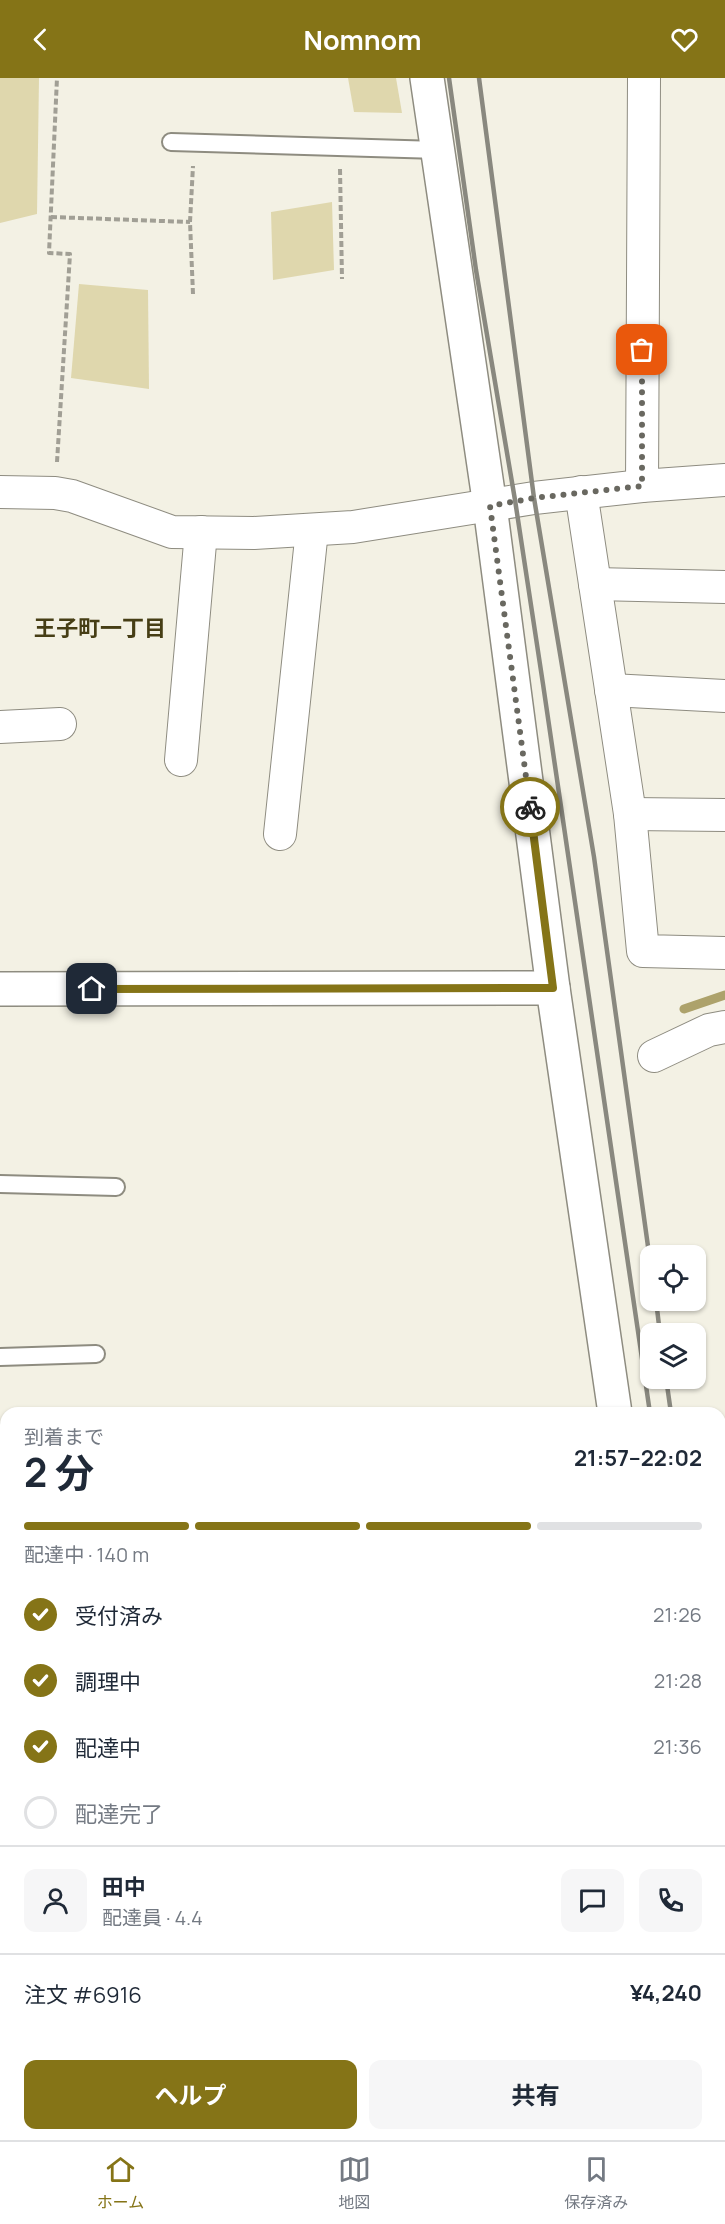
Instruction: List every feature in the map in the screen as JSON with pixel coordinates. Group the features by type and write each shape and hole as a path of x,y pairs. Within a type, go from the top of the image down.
{"street":[{"path":"427,78 490,506 553,988 614,1407"},
{"path":"642,486 644,78"},
{"path":"0,492 55,493 72,496 172,532 254,533 353,527 581,492 725,480"},
{"path":"581,492 630,814 643,951 725,953"},
{"path":"280,834 312,530"},
{"path":"181,760 201,532"},
{"path":"595,584 725,587"},
{"path":"611,690 725,696"},
{"path":"0,727 60,724"},
{"path":"630,814 725,815"},
{"path":"0,989 553,988"},
{"path":"654,1056 709,1030 725,1028"}],"lane":[{"path":"171,142 438,150"},
{"path":"0,1184 116,1187"},
{"path":"0,1357 96,1354"}],"path":[{"path":"55,493 70,254 49,253 57,78"},
{"path":"193,294 190,222 195,143"},
{"path":"339,147 342,279"},
{"path":"51,217 190,222"}],"shaded area":[{"path":"0,78 39,78 37,214 0,223"},
{"path":"348,78 396,78 402,113 354,112"},
{"path":"332,202 334,270 273,280 271,212"},
{"path":"79,284 148,290 149,389 71,378"}],"waterway":[{"path":"684,1009 725,995"}],"railway":[{"path":"449,78 476,270 543,684 649,1407"},
{"path":"479,78 534,498 594,857 648,1245"},
{"path":"657,1311 659,1323"},
{"path":"668,1389 670,1407"}],"way so far":[{"path":"530,807 490,506 534,498 642,486 642,350"}],"district":[{"name":"王子町一丁目","path":"100,628"}],"route":[{"path":"92,989 553,988 530,807"}]}
